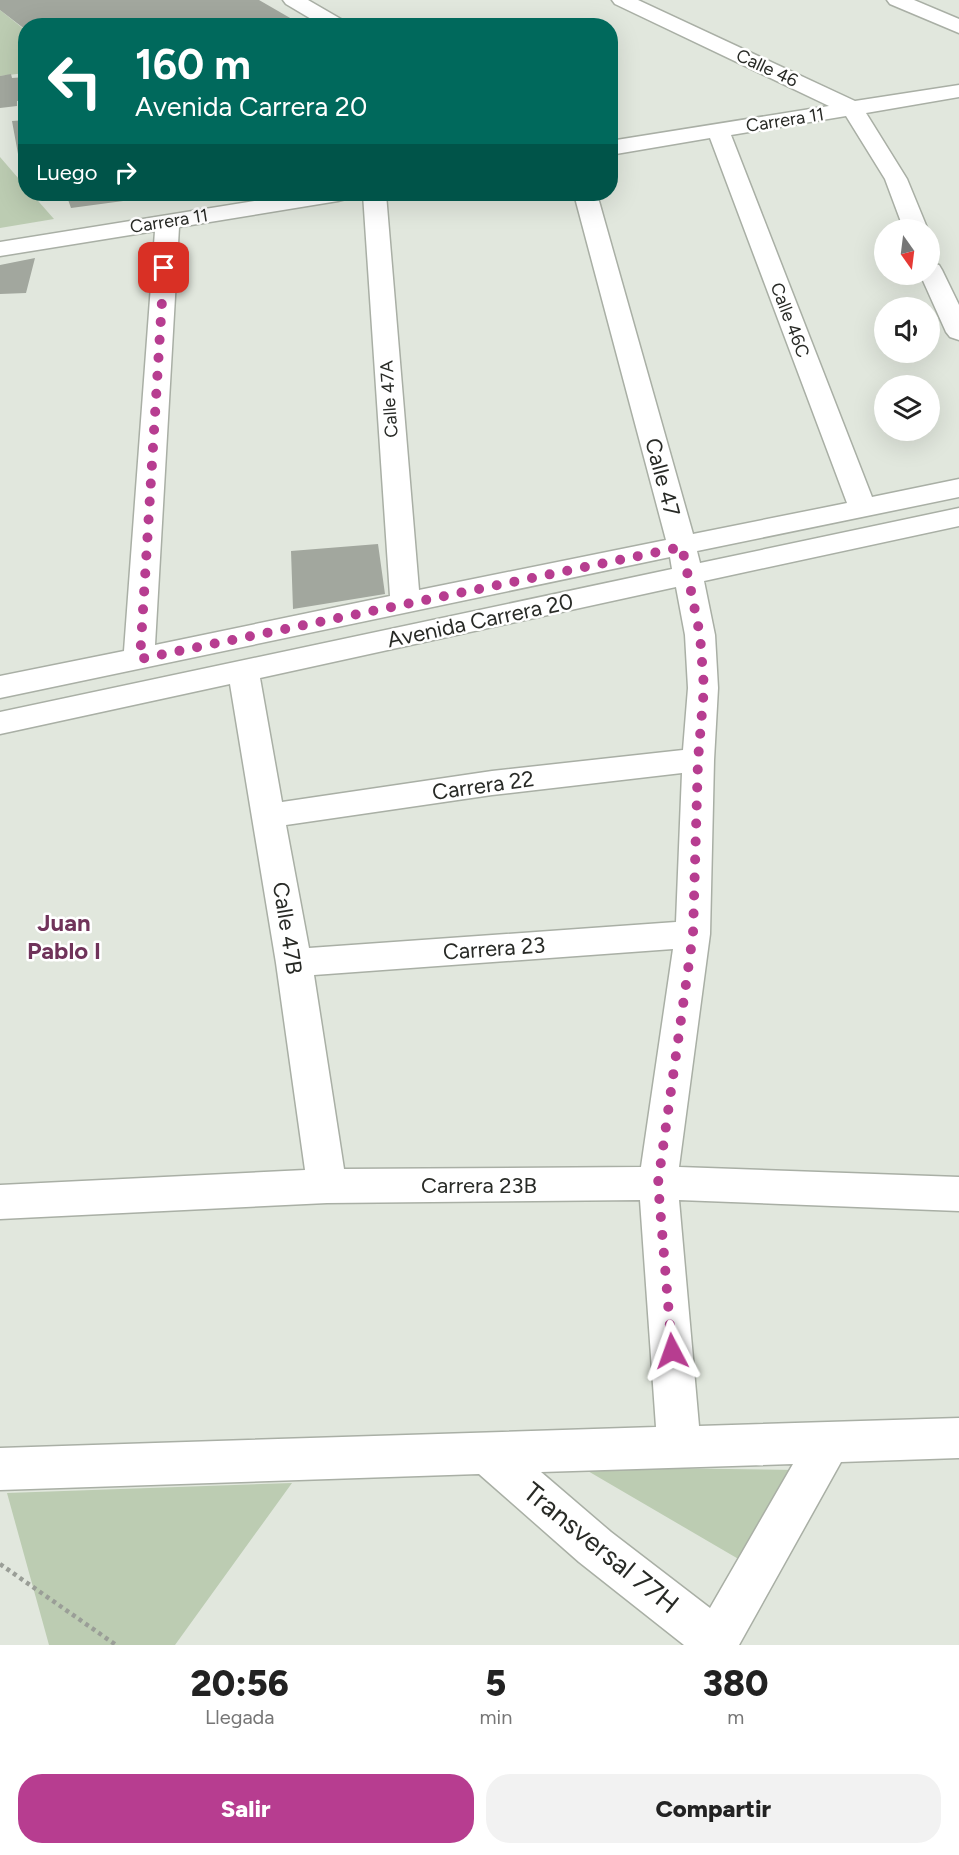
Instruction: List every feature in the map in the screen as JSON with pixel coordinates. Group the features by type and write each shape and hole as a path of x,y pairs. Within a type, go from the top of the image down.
{"street":[{"path":"301,5 335,0"},
{"name":"Calle 46","path":"622,0 852,108"},
{"path":"897,0 959,27"},
{"path":"301,5 325,18"},
{"name":"Carrera 11","path":"618,147 959,91"},
{"path":"852,108 896,179 912,219"},
{"name":"Calle 46C","path":"718,130 863,509"},
{"name":"Carrera 11","path":"0,249 295,201"},
{"name":"Calle 47A","path":"375,201 405,604"},
{"name":"Calle 47","path":"587,201 686,561 700,635 704,688 698,760 693,934 658,1183 679,1446"},
{"path":"140,659 167,222"},
{"path":"937,285 959,332"},
{"name":"Avenida Carrera 20","path":"0,723 243,671 686,561 863,509 959,488"},
{"name":"Avenida Carrera 20","path":"0,687 405,604 959,518"},
{"name":"Calle 47B","path":"243,671 294,963 327,1186"},
{"name":"Carrera 22","path":"269,816 492,783 698,760"},
{"name":"Carrera 23","path":"294,963 693,934"},
{"name":"Carrera 23B","path":"0,1203 327,1186 658,1183 959,1194"},
{"path":"0,1469 829,1442 948,1444"},
{"name":"Transversal 77H","path":"487,1453 595,1547 716,1641 829,1442"}],"path":[{"path":"0,1564 117,1645"}],"green space":[{"path":"0,10 18,24 18,74 0,76"},
{"path":"0,157 18,178 18,201 38,201 54,219 0,228"},
{"path":"581,1467 798,1470 747,1564"},
{"path":"292,1483 175,1645 49,1645 7,1493"}],"building":[{"path":"0,0 259,0 290,18 18,18 18,24 0,10"},
{"path":"11,74 12,78 18,78 17,106 0,108 0,76"},
{"path":"12,121 18,121 18,154"},
{"path":"68,201 123,201 71,208"},
{"path":"35,258 26,293 0,294 0,265"},
{"path":"378,544 385,594 293,609 291,551"}],"district":[{"name":"Juan Pablo I","path":"64,937"}],"route":[{"path":"164,268 140,659 682,547 700,635 704,688 698,760 693,934 658,1183 672,1351"}]}
